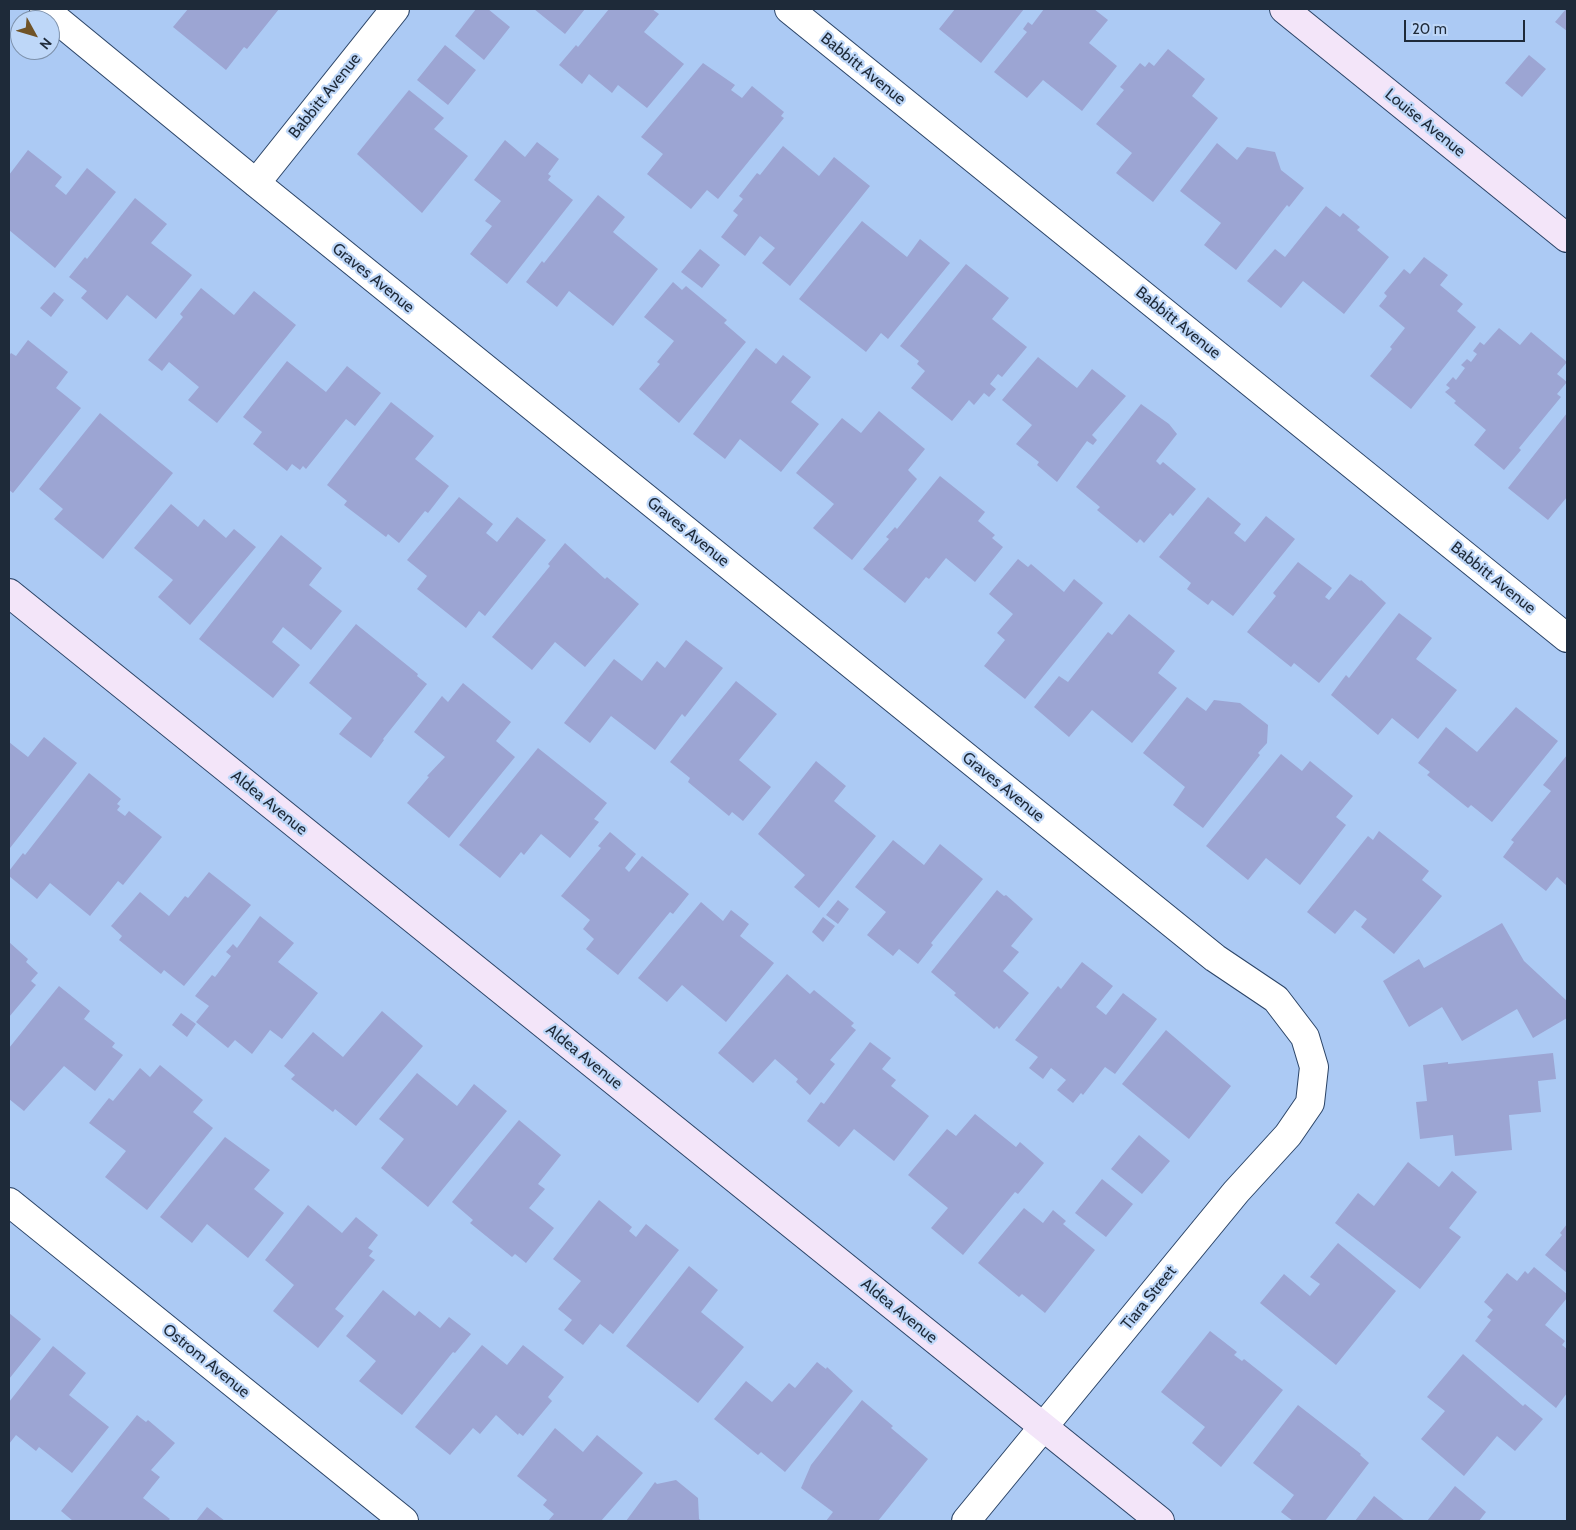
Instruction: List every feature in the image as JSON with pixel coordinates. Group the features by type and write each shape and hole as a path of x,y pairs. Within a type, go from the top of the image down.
{"street":[{"name":"Graves Avenue","path":"44,9 256,183 1215,958 1276,999 1305,1037 1314,1067"},
{"name":"Babbitt Avenue","path":"256,183 395,9"},
{"name":"Babbitt Avenue","path":"789,9 1567,638"},
{"name":"Louise Avenue","path":"1284,9 1567,238"},
{"name":"Aldea Avenue","path":"9,593 1160,1521"},
{"name":"Tiara Street","path":"966,1521 1042,1426 1236,1192 1288,1135 1310,1103 1314,1067"},
{"name":"Ostrom Avenue","path":"9,1202 404,1521"}],"building":[{"path":"188,9 279,9 247,49 244,47 226,70 173,27"},
{"path":"476,9 488,9 510,27 484,60 455,36"},
{"path":"534,9 585,9 565,34"},
{"path":"609,9 652,9 659,14 644,32 684,64 647,108 618,85 612,93 589,74 582,84 559,65 576,45 578,47"},
{"path":"955,9 1024,9 981,63 939,29"},
{"path":"1044,9 1094,9 1108,20 1089,43 1117,66 1082,111 1043,80 1027,98 994,72 1027,32 1023,29 1028,22 1032,25"},
{"path":"1567,9 1567,31 1555,22"},
{"path":"445,45 476,70 448,105 417,80"},
{"path":"1168,49 1205,79 1192,96 1218,118 1153,202 1116,173 1132,153 1096,124 1124,90 1120,87 1140,63 1145,67 1149,62 1154,66"},
{"path":"1529,55 1546,69 1522,97 1505,83"},
{"path":"703,63 735,85 731,90 742,98 752,86 784,112 781,116 784,118 718,199 707,190 691,209 647,174 663,154 641,137"},
{"path":"409,90 444,118 434,129 468,156 422,213 357,154"},
{"path":"505,140 525,157 537,142 559,159 548,174 551,176 548,180 573,200 507,284 470,254 492,226 485,221 501,201 474,180"},
{"path":"1217,143 1237,160 1247,147 1275,152 1281,170 1304,188 1289,207 1287,205 1236,270 1204,245 1221,223 1180,191"},
{"path":"783,146 819,176 834,157 870,186 790,286 762,263 775,248 760,236 745,256 721,237 738,215 733,211 743,199 739,196 757,173 760,175"},
{"path":"28,150 62,177 55,186 66,195 87,168 116,192 55,268 9,230 9,175"},
{"path":"598,195 625,217 613,232 658,269 613,326 569,291 557,307 526,282 542,261 544,263"},
{"path":"135,198 167,224 151,243 192,275 156,319 127,295 107,320 81,298 87,291 69,277 85,257 87,259"},
{"path":"1326,206 1340,217 1343,213 1360,227 1357,230 1389,257 1344,314 1303,281 1281,308 1247,281 1275,249 1285,257"},
{"path":"862,221 907,257 920,239 950,263 888,339 881,333 866,352 799,299"},
{"path":"700,249 720,265 702,288 681,272"},
{"path":"1424,257 1448,275 1440,285 1463,304 1457,311 1476,327 1411,409 1370,376 1392,349 1390,347 1405,328 1379,306 1387,296 1384,293 1404,269 1410,274"},
{"path":"966,264 1009,298 992,319 1027,347 1002,377 998,374 990,384 996,389 989,397 984,393 974,405 969,400 952,421 911,388 925,371 917,364 919,361 900,346"},
{"path":"673,282 682,290 686,286 727,320 724,323 746,342 679,423 639,389 660,364 657,362 674,341 644,317"},
{"path":"201,288 234,315 254,291 296,325 217,423 188,400 199,387 169,362 162,371 148,360 183,317 180,314"},
{"path":"54,292 64,300 51,317 40,308"},
{"path":"1499,328 1520,345 1531,332 1567,362 1557,374 1567,382 1557,394 1561,397 1519,448 1521,450 1504,470 1474,445 1486,430 1454,403 1456,401 1445,392 1450,388 1446,385 1453,377 1456,380 1465,368 1461,365 1467,359 1471,362 1477,354 1473,351 1480,342 1484,345"},
{"path":"28,340 68,372 56,388 81,408 13,493 9,490 9,356 11,353 16,356"},
{"path":"756,348 776,364 783,355 811,377 791,402 819,424 781,472 740,439 725,459 693,434"},
{"path":"1038,357 1077,388 1092,369 1126,396 1092,435 1097,440 1093,445 1087,441 1057,482 1037,465 1039,462 1016,444 1032,425 1002,400"},
{"path":"287,361 326,392 347,366 381,393 355,426 346,419 306,469 303,466 300,470 292,464 287,471 253,444 262,432 243,417"},
{"path":"391,402 434,436 415,459 449,486 428,513 425,511 399,543 388,534 386,537 344,505 347,501 327,485"},
{"path":"1141,404 1169,424 1177,434 1156,461 1160,465 1163,462 1196,489 1173,516 1170,513 1144,543 1140,539 1137,543 1097,510 1100,507 1076,487"},
{"path":"879,411 925,449 908,470 917,479 852,560 813,528 834,504 796,473 842,418 861,433"},
{"path":"100,413 173,473 103,559 54,519 63,509 39,489"},
{"path":"1567,413 1567,497 1548,520 1508,488"},
{"path":"940,476 985,512 978,521 995,535 992,538 1003,547 975,582 946,558 929,579 926,577 905,603 863,569 889,539 886,537 895,527 897,529"},
{"path":"459,497 493,524 486,533 497,542 517,517 546,540 485,616 479,611 466,628 417,589 427,576 407,560"},
{"path":"1208,497 1241,524 1234,533 1245,542 1266,516 1295,539 1233,616 1212,600 1208,605 1187,589 1191,583 1159,557"},
{"path":"171,504 198,527 204,519 226,538 234,529 256,547 190,625 158,597 173,580 134,548"},
{"path":"281,535 322,568 309,585 342,611 311,650 283,627 272,642 300,665 273,698 199,639"},
{"path":"565,543 605,579 607,577 639,604 585,667 555,642 532,670 492,637 550,566 548,564"},
{"path":"1018,559 1028,567 1031,564 1064,592 1074,579 1103,603 1025,699 984,666 1005,640 997,633 1013,614 989,594"},
{"path":"1298,562 1332,588 1325,597 1329,600 1350,574 1361,580 1386,603 1319,683 1294,663 1291,667 1247,632 1276,596 1273,593"},
{"path":"1399,613 1432,638 1416,659 1457,690 1418,739 1392,718 1378,735 1331,695 1346,675 1349,678"},
{"path":"1129,614 1175,651 1158,673 1177,688 1132,743 1092,710 1069,737 1034,707 1059,676 1068,682 1108,632 1112,635"},
{"path":"356,624 418,674 417,676 427,684 383,739 371,758 339,734 352,718 309,683"},
{"path":"686,640 723,668 685,717 682,714 655,750 611,716 590,743 564,723 614,659 642,681 657,661 665,668"},
{"path":"736,681 777,714 739,760 771,787 743,821 732,812 729,816 688,782 690,778 670,762"},
{"path":"463,683 511,722 496,741 515,757 449,838 407,803 429,777 427,776 445,757 414,732 442,696 448,702"},
{"path":"1187,697 1206,711 1214,700 1240,703 1268,725 1267,743 1258,753 1260,755 1203,828 1173,805 1185,787 1143,753"},
{"path":"1516,707 1558,741 1492,822 1471,805 1468,808 1427,775 1430,772 1418,763 1446,727 1477,752"},
{"path":"44,737 77,763 10,848 9,742 28,757"},
{"path":"538,748 607,803 594,819 599,822 570,858 541,834 524,855 521,852 500,878 459,845"},
{"path":"1281,754 1302,771 1310,761 1353,796 1336,817 1346,825 1300,885 1266,858 1248,880 1206,846"},
{"path":"1567,755 1567,886 1557,877 1546,891 1503,857 1514,842 1511,840 1551,791 1543,785"},
{"path":"816,761 846,786 834,801 876,836 819,908 794,887 805,875 758,834"},
{"path":"89,773 121,799 117,804 120,806 117,810 125,816 129,811 162,837 123,885 118,881 90,916 50,883 37,899 9,876 9,871 23,853 25,855"},
{"path":"1379,831 1429,871 1422,880 1442,896 1394,954 1361,927 1367,919 1355,910 1335,934 1307,912 1368,836 1373,840"},
{"path":"610,832 636,854 625,868 629,872 642,856 689,894 673,914 670,912 618,975 586,949 594,939 583,929 590,920 561,896 601,848 598,846"},
{"path":"893,840 924,865 940,844 983,879 931,943 933,945 918,964 899,949 893,956 867,935 886,912 855,887"},
{"path":"209,872 251,905 184,986 164,970 161,974 119,940 122,936 111,926 140,892 169,916 185,896 188,898"},
{"path":"997,890 1004,896 1006,895 1033,919 1011,946 1019,952 1003,971 1029,993 999,1029 997,1026 994,1029 954,995 956,993 931,972"},
{"path":"838,900 849,909 838,924 826,915"},
{"path":"701,902 723,921 731,910 749,924 740,936 774,963 726,1022 682,985 667,1002 638,978"},
{"path":"260,916 294,943 278,962 318,993 282,1039 270,1030 252,1054 235,1040 228,1048 196,1022 209,1006 195,996 212,975 215,977 231,956 226,952 233,944 237,948"},
{"path":"823,917 835,926 823,942 812,932"},
{"path":"1502,923 1524,961 1567,1001 1567,1018 1533,1038 1517,1009 1462,1041 1442,1007 1409,1027 1383,981 1419,959 1424,968"},
{"path":"9,942 28,959 26,962 38,973 31,981 36,985 9,1017"},
{"path":"1082,962 1113,986 1096,1007 1106,1015 1123,993 1157,1019 1115,1074 1105,1067 1083,1095 1081,1093 1073,1103 1057,1090 1066,1080 1051,1068 1043,1079 1029,1068 1038,1057 1015,1040 1058,986 1061,989"},
{"path":"787,974 810,994 814,990 854,1023 851,1026 856,1030 830,1060 835,1064 810,1095 796,1082 798,1079 775,1059 753,1083 718,1053"},
{"path":"59,986 90,1011 84,1019 115,1043 112,1047 123,1055 95,1091 64,1066 24,1111 9,1099 9,1048"},
{"path":"382,1011 423,1046 356,1126 335,1109 333,1112 291,1079 295,1075 284,1066 313,1032 343,1057"},
{"path":"181,1013 196,1024 187,1037 172,1025"},
{"path":"1166,1030 1231,1086 1189,1139 1122,1084"},
{"path":"870,1042 891,1058 882,1069 896,1080 891,1086 929,1116 894,1161 854,1129 839,1147 807,1121 821,1102 824,1104"},
{"path":"1553,1053 1556,1079 1538,1081 1541,1112 1509,1115 1512,1150 1455,1156 1453,1135 1420,1139 1416,1102 1427,1101 1423,1065"},
{"path":"160,1065 203,1100 193,1112 213,1128 147,1210 105,1177 126,1151 89,1123 109,1098 113,1101 140,1068 150,1077"},
{"path":"417,1073 457,1106 474,1084 507,1111 428,1207 381,1168 404,1139 379,1119"},
{"path":"975,1114 1016,1147 1020,1142 1044,1163 1018,1194 1015,1192 963,1255 931,1228 948,1208 908,1175 947,1129 956,1136"},
{"path":"519,1120 561,1155 538,1184 545,1189 529,1208 554,1228 526,1263 515,1254 512,1257 470,1223 473,1220 452,1202"},
{"path":"1139,1135 1170,1161 1142,1194 1111,1169"},
{"path":"225,1137 270,1170 254,1189 284,1213 248,1258 207,1224 192,1243 160,1217"},
{"path":"1408,1162 1439,1187 1452,1171 1477,1192 1449,1228 1461,1237 1420,1289 1335,1223 1358,1193 1374,1206"},
{"path":"1102,1179 1133,1204 1106,1237 1075,1213"},
{"path":"599,1200 632,1227 629,1231 636,1237 646,1224 679,1250 613,1334 600,1324 583,1345 564,1330 572,1320 558,1309 581,1281 553,1259"},
{"path":"308,1205 342,1233 356,1217 378,1235 368,1248 373,1251 369,1256 375,1260 335,1309 344,1316 318,1348 273,1311 294,1285 265,1260"},
{"path":"1024,1208 1043,1223 1053,1210 1066,1221 1063,1224 1095,1250 1045,1313 1022,1294 1019,1297 978,1263"},
{"path":"1567,1224 1567,1273 1545,1255 1562,1235 1560,1233"},
{"path":"1338,1243 1396,1291 1336,1365 1260,1303 1284,1274 1310,1296 1320,1284 1310,1277"},
{"path":"689,1266 718,1290 701,1312 744,1347 698,1403 626,1346"},
{"path":"1534,1267 1567,1294 1567,1298 1545,1325 1565,1341 1562,1345 1567,1349 1567,1393 1556,1408 1475,1341 1491,1320 1487,1317 1493,1310 1484,1302 1507,1273 1517,1281 1525,1271 1528,1274"},
{"path":"383,1290 415,1316 419,1311 440,1328 449,1317 471,1334 455,1353 453,1352 402,1415 359,1381 376,1361 346,1336"},
{"path":"9,1313 41,1339 9,1379"},
{"path":"1210,1331 1237,1352 1234,1355 1242,1361 1244,1359 1283,1390 1221,1467 1192,1443 1205,1427 1161,1392"},
{"path":"482,1345 507,1365 523,1345 564,1377 548,1397 552,1401 523,1436 519,1433 518,1435 496,1415 480,1434 473,1428 450,1455 415,1427"},
{"path":"53,1346 86,1373 69,1395 109,1427 72,1473 39,1447 36,1451 16,1435 9,1444 9,1402"},
{"path":"1463,1354 1523,1406 1525,1404 1543,1419 1515,1451 1497,1436 1464,1476 1421,1439 1445,1411 1427,1397"},
{"path":"817,1362 826,1369 827,1367 853,1391 785,1472 761,1452 758,1455 714,1419 746,1381 772,1402 789,1383 795,1388"},
{"path":"862,1400 893,1426 891,1428 928,1459 878,1521 826,1521 833,1512 801,1488 811,1465"},
{"path":"1298,1405 1361,1454 1369,1463 1325,1521 1293,1521 1281,1512 1294,1495 1253,1463"},
{"path":"137,1415 146,1422 148,1420 175,1443 151,1470 160,1477 143,1498 170,1519 168,1521 73,1521 61,1511"},
{"path":"555,1428 583,1452 597,1435 643,1473 601,1521 548,1521 554,1514 543,1505 547,1500 517,1476"},
{"path":"676,1480 698,1498 699,1519 702,1521 626,1521 655,1482 657,1484"},
{"path":"1455,1486 1486,1512 1479,1521 1427,1521"},
{"path":"1374,1496 1405,1521 1355,1521"},
{"path":"207,1507 225,1521 196,1521"}]}
